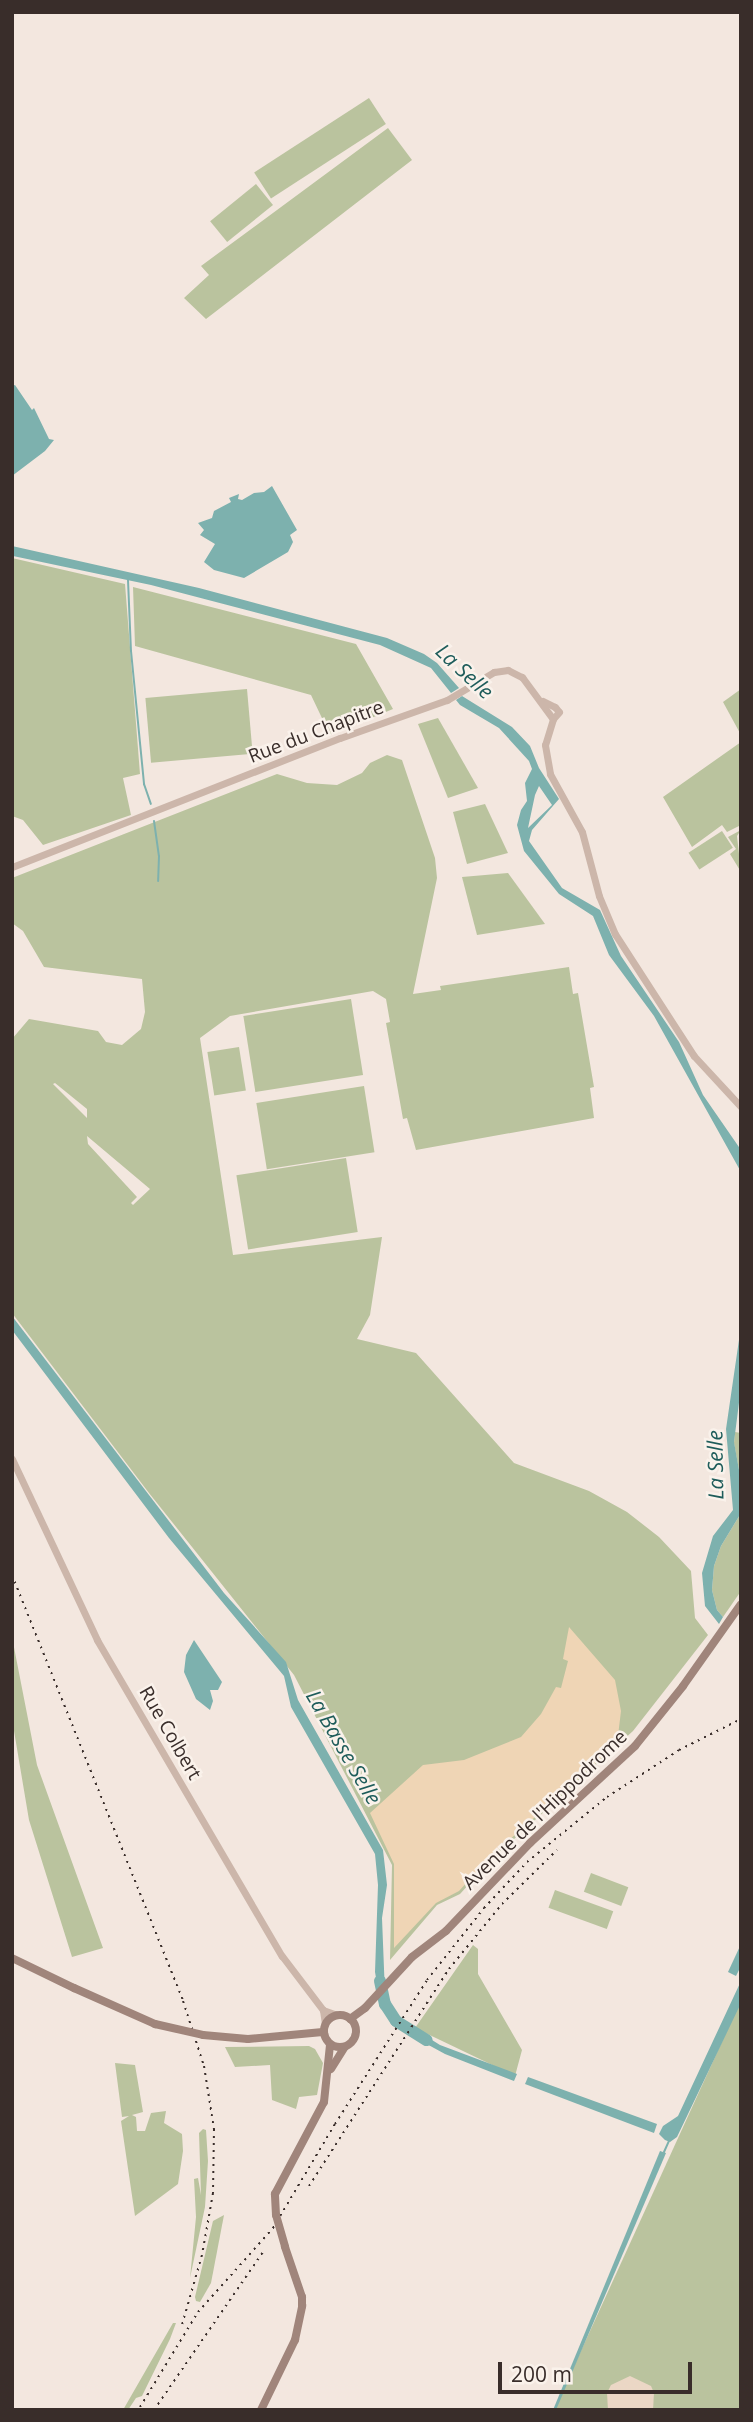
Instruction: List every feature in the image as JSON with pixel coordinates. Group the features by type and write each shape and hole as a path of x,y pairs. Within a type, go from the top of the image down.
{"main road":[{"name":"Avenue de l'Hippodrome","path":"350,2019 374,2000 419,1951 450,1927 507,1866 635,1746 741,1604"},
{"path":"12,1958 155,2024 203,2035 248,2039 324,2028 337,2015 350,2019 356,2032 354,2041 345,2047 330,2072"},
{"path":"261,2410 295,2340 302,2306 302,2297 276,2215 275,2194 317,2121 330,2072 330,2045 324,2028"},
{"path":"330,2045 345,2047"}],"street":[{"name":"Rue du Chapitre","path":"12,867 453,697 490,674 503,669 512,671 528,683 550,709 559,712 553,719 545,746 547,765 582,832 599,896 615,933 656,992 694,1056 741,1107"},
{"name":"Rue Colbert","path":"12,1459 97,1640 282,1956 323,2010 324,2028"},
{"path":"323,2010 337,2015"}],"green space":[{"path":"369,98 386,124 271,199 254,173"},
{"path":"388,128 412,160 206,319 184,298 209,275 201,266"},
{"path":"256,184 273,205 227,242 210,221"},
{"path":"12,558 125,584 140,774 123,778 131,815 43,845 23,820 12,816"},
{"path":"133,587 356,644 393,709 330,735 311,695 135,646"},
{"path":"247,689 253,754 151,763 145,698"},
{"path":"741,689 741,735 723,702"},
{"path":"438,718 478,788 448,798 418,724"},
{"path":"741,742 741,825 727,832 722,825 692,847 663,797"},
{"path":"387,755 402,760 435,858 437,878 413,994 441,990 440,986 569,967 573,994 578,993 594,1087 590,1088 594,1118 416,1150 407,1118 403,1119 386,1023 390,1022 386,999 373,991 230,1016 200,1038 233,1255 382,1237 370,1315 357,1339 416,1353 514,1463 589,1491 627,1512 659,1537 691,1571 695,1618 708,1635 633,1731 491,1860 460,1894 437,1905 390,1960 392,1865 294,1675 149,1493 12,1313 12,1039 29,1019 98,1031 106,1042 122,1045 141,1029 145,1012 142,979 44,967 23,931 12,923 12,878 277,774 307,783 337,785 362,773 370,763","holes":["53,1084 87,1109 87,1118","87,1136 150,1189 133,1205 131,1203 137,1197 88,1144"]},
{"path":"485,804 508,853 467,864 453,812"},
{"path":"741,830 737,836 741,872 730,854 736,849 728,837"},
{"path":"722,831 733,848 699,870 688,853"},
{"path":"508,873 545,924 477,935 462,877"},
{"path":"351,999 363,1075 255,1092 243,1016"},
{"path":"239,1047 246,1090 214,1095 207,1052"},
{"path":"364,1086 374,1152 267,1169 256,1103"},
{"path":"346,1158 358,1232 248,1249 236,1175"},
{"path":"735,1432 741,1433 741,1481 734,1443"},
{"path":"741,1513 741,1591 723,1617 717,1610 712,1590 714,1566 721,1546"},
{"path":"12,1637 37,1765 103,1948 72,1957 29,1820 12,1719"},
{"path":"591,1873 628,1887 621,1906 584,1892"},
{"path":"555,1890 613,1911 607,1929 549,1908"},
{"path":"473,1945 478,1949 478,1974 522,2050 515,2076 415,2028"},
{"path":"741,2000 741,2410 554,2410"},
{"path":"309,2046 315,2049 323,2063 317,2095 299,2097 296,2109 272,2100 270,2065 235,2067 225,2047"},
{"path":"115,2063 135,2065 143,2112 132,2115 136,2117 137,2131 145,2131 151,2113 166,2111 164,2123 182,2134 183,2151 178,2184 135,2216 121,2121 129,2116 122,2117"},
{"path":"203,2129 206,2130 208,2161 205,2207 190,2278 196,2217 194,2179 198,2178 201,2195 199,2133"},
{"path":"224,2215 211,2283 200,2302 196,2301 213,2221"},
{"path":"173,2323 176,2323 170,2339 142,2396 136,2398 128,2410 123,2410"}],"sand":[{"path":"569,1627 615,1680 621,1711 617,1744 489,1858 459,1891 436,1903 394,1948 394,1864 370,1813 423,1765 464,1760 521,1737 541,1714 556,1687 561,1688 568,1661 563,1659"}],"shaded area":[{"path":"630,2376 651,2386 654,2393 653,2410 608,2410 607,2393 611,2385"}],"water":[{"path":"15,385 32,410 34,408 49,439 54,440 45,451 12,476 12,386"},
{"path":"272,486 297,530 290,535 293,542 288,552 244,578 214,570 204,562 215,544 200,535 204,530 198,523 212,518 214,511 231,502 229,498 239,494 238,499 242,500"},
{"path":"12,546 199,588 387,638 424,654 437,663 459,688 451,693 431,668 380,645 151,585 13,556"},
{"path":"462,696 512,727 530,746 539,768 559,799 532,830 529,841 562,888 600,910 621,956 679,1042 703,1095 741,1150 741,1172 654,1016 609,955 593,916 559,894 524,851 517,825 527,801 525,783 532,769 529,761 499,728 456,700","holes":["539,786 552,805 528,828"]},
{"path":"12,1316 224,1593 286,1662 298,1700 383,1850 387,1885 382,1918 385,1994 380,2001 375,1972 378,1885 375,1854 291,1707 284,1676 169,1538 12,1330"},
{"path":"741,1326 741,1387 734,1442 741,1481 741,1513 721,1546 714,1566 712,1590 717,1610 723,1617 719,1624 705,1606 702,1573 713,1536 733,1510 726,1429"},
{"path":"194,1640 222,1682 218,1690 210,1690 213,1701 210,1710 196,1699 184,1672 186,1655"},
{"path":"741,1944 741,1966 736,1976 728,1972"},
{"path":"741,1981 741,2003 721,2045 677,2137 670,2142 665,2140 659,2134 663,2126 678,2116"},
{"path":"416,2030 440,2045 517,2074 514,2081 445,2054 412,2036"},
{"path":"528,2077 657,2124 654,2133 525,2084"},
{"path":"660,2151 666,2153 556,2410 553,2410"}],"waterway":[{"path":"128,580 131,651 144,784 151,804"},
{"path":"154,821 159,856 158,881"},
{"name":"La Basse Selle","path":"380,1981 385,2004 396,2021 427,2040"},
{"path":"664,2152 669,2141"}],"railway":[{"path":"12,1575 183,2001 204,2066 214,2129 213,2193 202,2255 181,2328"},
{"path":"140,2407 198,2312 273,2228 335,2124 427,1980 484,1908 527,1862 607,1797 679,1750 741,1719"},
{"path":"309,2186 449,1969 502,1904 557,1850"},
{"path":"154,2410 263,2252"}],"water label":[{"name":"La Selle","path":"465,671"},
{"name":"La Selle","path":"715,1465"}]}
